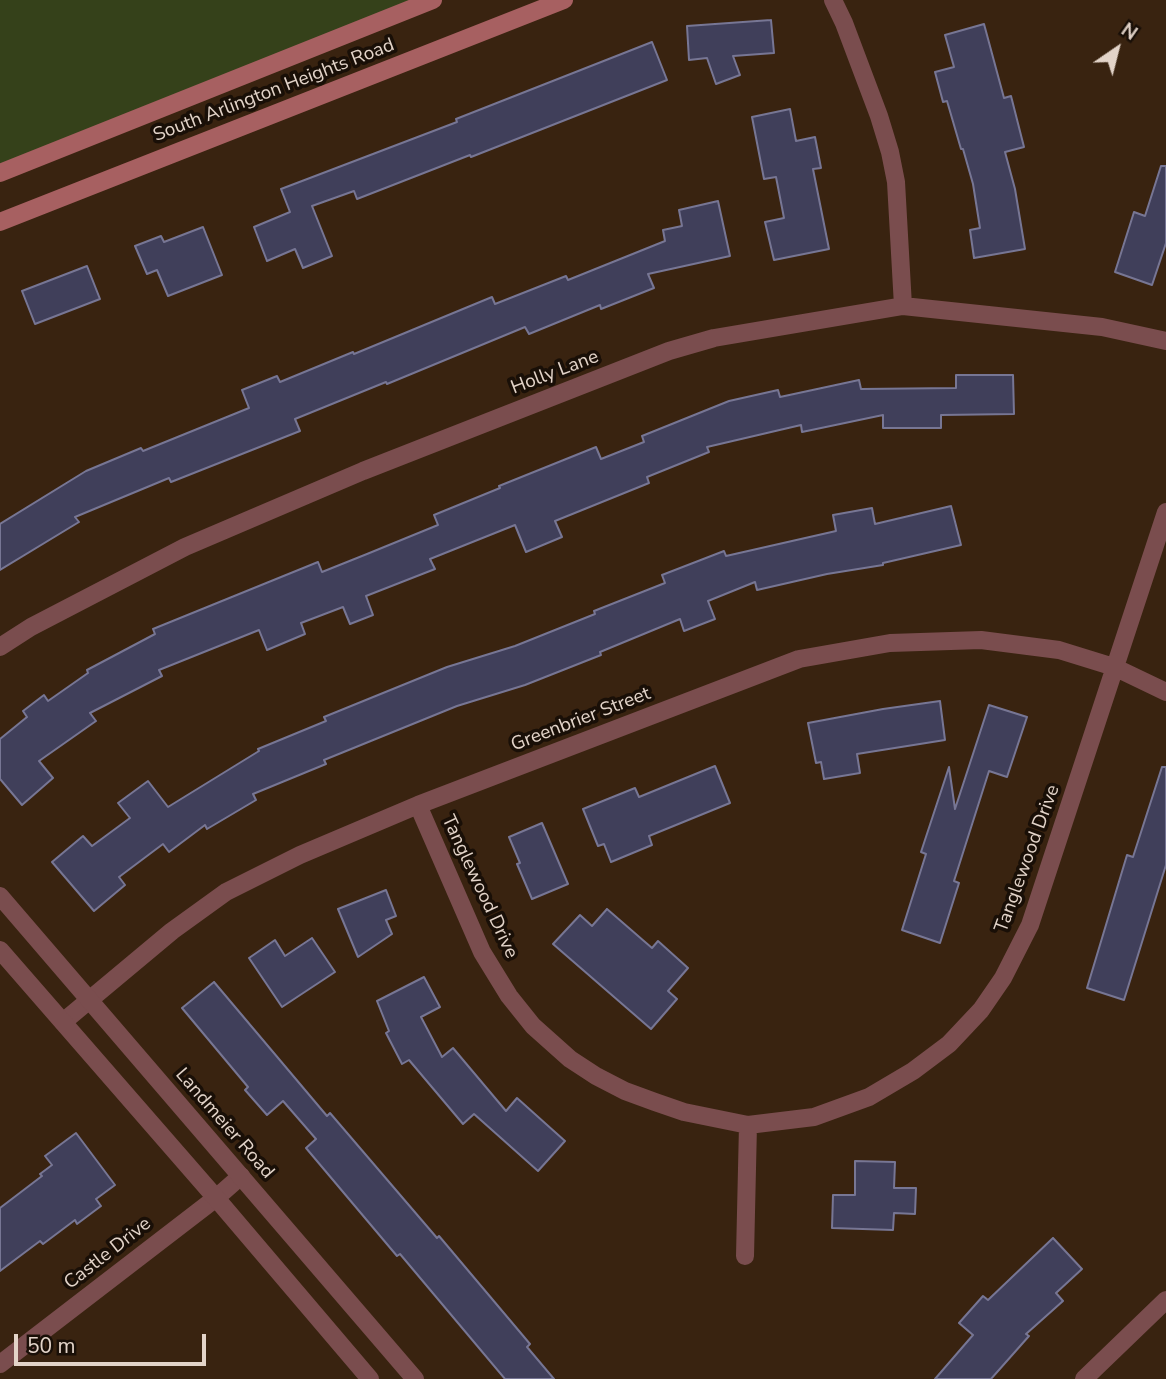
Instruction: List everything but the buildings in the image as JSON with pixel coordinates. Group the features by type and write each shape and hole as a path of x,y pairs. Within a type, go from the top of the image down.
{"main road":[{"name":"South Arlington Heights Road","path":"0,173 433,0"},
{"name":"South Arlington Heights Road","path":"0,222 564,0"}],"street":[{"path":"833,0 879,116 890,152 896,183 903,306"},
{"name":"Holly Lane","path":"0,647 43,621 186,547 363,471 669,351 714,338 903,306 1102,327 1166,341"},
{"name":"Tanglewood Drive","path":"418,804 482,952 509,996 533,1026 570,1059 596,1076 625,1091 684,1112 748,1125 814,1117 869,1097 913,1071 949,1044 981,1010 1003,978 1030,925 1166,512"},
{"name":"Greenbrier Street","path":"63,1022 172,931 226,892 300,855 418,804 799,659 890,643 981,640 1059,650 1114,667 1166,692"},
{"name":"Landmeier Road","path":"0,896 415,1379"},
{"path":"0,950 370,1379"},
{"path":"746,1256 748,1125"},
{"name":"Castle Drive","path":"0,1364 241,1176"},
{"path":"1084,1379 1166,1300"}],"green space":[{"path":"0,0 433,0 0,173"}]}
